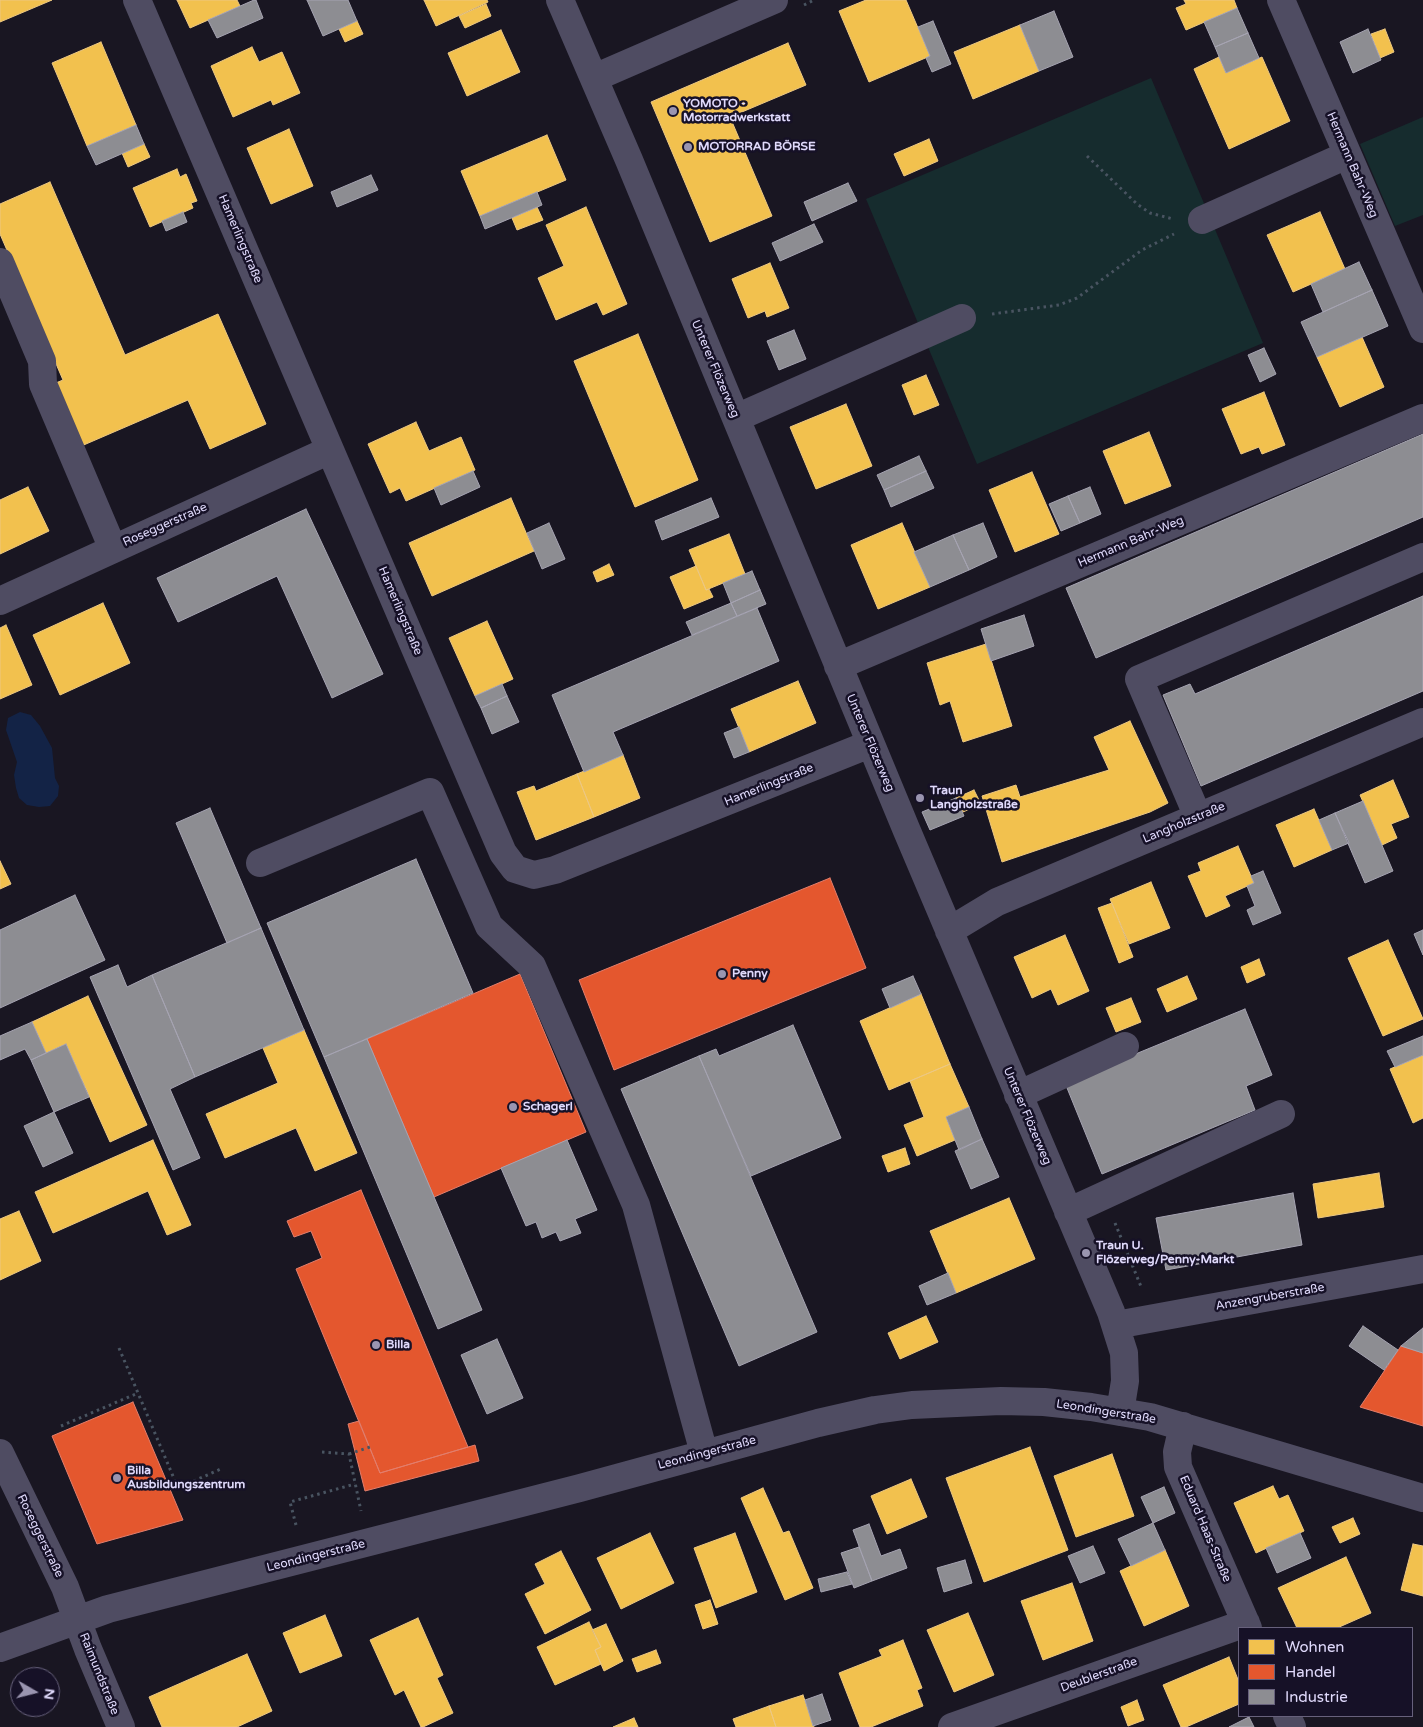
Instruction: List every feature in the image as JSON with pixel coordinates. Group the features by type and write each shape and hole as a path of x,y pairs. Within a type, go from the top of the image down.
{"street":[{"name":"Hamerlingstraße","path":"137,0 502,853 515,869 534,876 555,870 870,744"},
{"name":"Unterer Flözerweg","path":"560,0 736,418 870,744 1116,1325 1124,1353 1125,1371 1120,1412"},
{"name":"Hermann Bahr-Weg","path":"1281,0 1423,329"},
{"path":"594,78 785,4"},
{"path":"1196,223 1348,155"},
{"path":"0,262 42,361 43,384 113,549"},
{"path":"736,418 962,318"},
{"name":"Hermann Bahr-Weg","path":"838,666 1423,418"},
{"name":"Roseggerstraße","path":"0,601 330,450"},
{"path":"1198,817 1139,679 1423,557"},
{"name":"Langholzstraße","path":"949,931 997,902 1423,722"},
{"path":"260,863 430,792 490,926 532,966 636,1205 704,1453"},
{"path":"1018,1095 1125,1046"},
{"path":"1068,1212 1281,1114"},
{"name":"Anzengruberstraße","path":"1116,1325 1423,1269"},
{"name":"Leondingerstraße","path":"0,1648 108,1609 580,1488 818,1422 912,1404 1027,1402 1091,1407 1150,1417 1423,1498"},
{"name":"Eduard Haas-Straße","path":"1183,1426 1177,1452 1178,1467 1247,1626"},
{"name":"Roseggerstraße","path":"0,1453 65,1587 78,1620"},
{"name":"Raimundstraße","path":"78,1620 121,1727"},
{"name":"Deublerstraße","path":"952,1727 1238,1629"}],"path":[{"path":"785,4 814,0"},
{"path":"1087,156 1137,204 1150,213 1196,223"},
{"path":"962,318 1059,305 1077,298 1142,250 1196,223"},
{"path":"1115,1222 1142,1289"},
{"path":"119,1348 178,1488 223,1468"},
{"path":"61,1426 138,1393"},
{"path":"322,1452 349,1454 370,1447"},
{"path":"349,1454 361,1511"},
{"path":"296,1525 290,1502 355,1484"}],"green space":[{"path":"1151,78 1263,343 977,464 866,199"},
{"path":"1423,117 1423,215 1395,226 1360,144"}],"water":[{"path":"20,712 31,715 40,726 52,748 55,778 59,786 58,796 50,806 27,805 19,798 14,775 17,762 6,730 8,718"}],"building: Wohnen":[{"path":"0,0 52,0 0,22"},
{"path":"177,0 237,0 240,6 190,28"},
{"path":"424,0 487,0 488,2 436,26"},
{"path":"866,0 906,0 930,56 869,82 839,11"},
{"path":"1184,0 1234,0 1237,8 1186,30 1176,8 1186,4"},
{"path":"486,4 491,16 465,28 459,16"},
{"path":"357,21 363,34 345,42 339,29"},
{"path":"1020,25 1039,71 973,99 954,52"},
{"path":"1385,29 1394,52 1380,58 1371,34"},
{"path":"501,30 520,72 467,96 448,53"},
{"path":"101,42 136,125 87,146 52,63"},
{"path":"788,43 806,85 730,117 772,216 710,242 651,102"},
{"path":"252,47 259,62 282,52 300,93 273,105 271,100 233,117 211,66"},
{"path":"1219,57 1226,73 1262,57 1290,121 1229,149 1194,69"},
{"path":"289,129 313,186 271,204 247,148"},
{"path":"547,135 566,180 480,216 461,171"},
{"path":"929,139 938,161 904,176 894,154"},
{"path":"144,144 150,157 128,167 122,153"},
{"path":"177,169 180,177 186,174 197,201 191,203 193,208 150,227 133,188"},
{"path":"50,182 125,355 218,314 266,424 210,449 188,400 79,447 51,385 63,380 0,234 0,204"},
{"path":"537,207 543,220 517,230 512,218"},
{"path":"586,207 627,304 603,315 597,302 556,320 538,278 564,266 546,225"},
{"path":"1320,212 1345,269 1293,292 1267,235"},
{"path":"770,263 789,308 767,317 765,311 748,318 732,279"},
{"path":"638,334 698,480 635,507 574,361"},
{"path":"1362,337 1384,387 1340,407 1317,357"},
{"path":"926,375 939,405 914,415 902,385"},
{"path":"1264,392 1285,445 1262,454 1259,447 1241,454 1222,409"},
{"path":"846,404 872,466 816,489 790,427"},
{"path":"416,422 429,451 461,437 475,470 406,501 400,488 390,493 368,444"},
{"path":"1149,432 1171,486 1125,504 1103,451"},
{"path":"1032,472 1059,534 1015,552 989,490"},
{"path":"28,487 49,531 0,554 0,500"},
{"path":"511,498 534,551 432,596 409,543"},
{"path":"902,523 930,587 878,609 851,545"},
{"path":"729,534 745,574 706,590 689,550"},
{"path":"609,564 614,575 597,582 593,572"},
{"path":"696,566 706,590 709,589 713,597 684,609 670,577"},
{"path":"103,603 130,663 60,695 33,635"},
{"path":"487,621 513,679 475,696 449,638"},
{"path":"6,625 32,685 0,699 0,628"},
{"path":"986,644 1012,726 963,742 950,701 940,705 927,663"},
{"path":"798,681 816,723 749,752 731,709"},
{"path":"1130,721 1168,803 1150,812 1002,862 982,796 1016,785 1020,797 1109,770 1094,737"},
{"path":"623,755 640,798 594,817 577,774"},
{"path":"577,774 594,817 536,840 517,792 534,786 536,791"},
{"path":"1393,780 1409,817 1391,824 1397,838 1382,845 1360,795"},
{"path":"974,790 981,804 963,812 956,798"},
{"path":"1314,809 1332,850 1294,867 1276,825"},
{"path":"1238,846 1254,883 1225,896 1230,906 1206,917 1188,876 1201,871 1198,863"},
{"path":"0,861 11,884 0,889"},
{"path":"1151,882 1170,928 1129,944 1110,899"},
{"path":"1112,903 1133,957 1119,963 1098,908"},
{"path":"1065,935 1089,991 1058,1005 1051,989 1032,998 1014,957"},
{"path":"1388,940 1423,1019 1383,1036 1348,958"},
{"path":"1259,959 1265,975 1247,983 1241,967"},
{"path":"1187,976 1197,999 1167,1012 1157,989"},
{"path":"921,994 950,1064 889,1090 860,1021"},
{"path":"88,996 147,1125 110,1142 66,1044 46,1053 32,1022"},
{"path":"1131,998 1141,1022 1116,1032 1106,1008"},
{"path":"304,1030 357,1153 315,1171 296,1128 225,1158 206,1114 278,1083 263,1048"},
{"path":"1423,1055 1423,1118 1413,1123 1390,1069"},
{"path":"950,1064 969,1107 946,1117 955,1140 917,1156 904,1125 924,1117 910,1081"},
{"path":"153,1140 191,1225 167,1235 148,1191 53,1233 35,1192"},
{"path":"905,1148 910,1164 888,1172 882,1156"},
{"path":"1379,1173 1384,1207 1318,1218 1313,1184"},
{"path":"1009,1198 1035,1259 956,1293 930,1231"},
{"path":"19,1211 41,1261 0,1280 0,1219"},
{"path":"926,1316 938,1342 900,1359 888,1333"},
{"path":"1030,1447 1068,1550 984,1582 946,1478"},
{"path":"1112,1454 1134,1516 1076,1537 1054,1476"},
{"path":"911,1479 927,1517 887,1534 871,1496"},
{"path":"1273,1486 1279,1499 1288,1495 1304,1531 1256,1553 1234,1503"},
{"path":"763,1488 783,1533 789,1531 813,1588 785,1600 741,1498"},
{"path":"1353,1518 1360,1534 1340,1543 1332,1527"},
{"path":"650,1533 674,1583 621,1609 597,1558"},
{"path":"735,1533 757,1592 716,1608 694,1548"},
{"path":"1413,1544 1423,1546 1423,1596 1401,1590"},
{"path":"1165,1550 1189,1606 1144,1626 1120,1571"},
{"path":"561,1551 591,1610 545,1634 525,1594 545,1584 535,1564"},
{"path":"1346,1557 1371,1613 1339,1627 1297,1627 1278,1588"},
{"path":"1072,1583 1093,1641 1043,1660 1021,1601"},
{"path":"710,1600 718,1624 703,1629 695,1605"},
{"path":"968,1613 994,1675 954,1692 927,1630"},
{"path":"325,1615 342,1656 300,1673 283,1633"},
{"path":"418,1618 443,1675 437,1678 453,1713 423,1727 421,1727 404,1690 395,1695 370,1640"},
{"path":"589,1622 601,1647 595,1650 601,1664 555,1685 537,1647"},
{"path":"606,1624 623,1661 604,1671 595,1650 601,1647 592,1630"},
{"path":"903,1640 922,1688 917,1690 923,1706 871,1727 860,1727 839,1673 882,1656 879,1650"},
{"path":"656,1650 661,1663 637,1672 632,1659"},
{"path":"247,1654 272,1711 237,1727 162,1727 149,1697"},
{"path":"1229,1657 1238,1680 1238,1704 1186,1727 1181,1727 1163,1685"},
{"path":"803,1695 814,1727 776,1727 769,1706"},
{"path":"1137,1700 1144,1720 1128,1726 1121,1707"},
{"path":"769,1706 776,1727 736,1727 733,1719"},
{"path":"634,1718 638,1727 613,1727"}],"building: Handel":[{"name":"Penny","path":"830,878 866,968 614,1070 579,980"},
{"path":"520,974 586,1132 434,1197 367,1039"},
{"name":"Billa","path":"361,1190 468,1447 380,1473 296,1269 322,1258 311,1231 294,1237 287,1221"},
{"path":"1401,1346 1423,1353 1423,1426 1360,1407"},
{"name":"Billa Ausbildungszentrum","path":"133,1402 183,1520 97,1544 52,1436"},
{"path":"359,1421 380,1473 475,1445 479,1461 365,1491 348,1424"}],"building: Industrie":[{"path":"256,0 263,18 217,38 208,20"},
{"path":"307,0 348,0 357,21 323,36"},
{"path":"1237,8 1248,33 1215,47 1204,22"},
{"path":"1054,11 1073,57 1039,71 1020,25"},
{"path":"933,21 951,64 932,72 926,58 930,56 918,27"},
{"path":"1368,29 1381,60 1353,73 1340,42"},
{"path":"1248,33 1259,58 1226,73 1215,47"},
{"path":"136,125 144,144 96,165 87,146"},
{"path":"371,175 378,190 337,207 331,192"},
{"path":"848,183 857,201 812,221 804,202"},
{"path":"537,192 542,205 485,229 480,216"},
{"path":"183,212 187,222 166,231 162,221"},
{"path":"814,224 823,242 780,261 772,243"},
{"path":"1359,262 1372,290 1323,312 1311,284"},
{"path":"1372,290 1388,326 1317,357 1301,322"},
{"path":"794,330 806,359 779,370 767,341"},
{"path":"1264,348 1276,374 1260,382 1248,355"},
{"path":"1423,434 1423,517 1096,658 1066,588"},
{"path":"919,456 926,471 884,490 877,475"},
{"path":"473,471 480,487 441,505 434,488"},
{"path":"926,471 934,488 891,507 884,490"},
{"path":"1090,487 1101,514 1080,523 1068,496"},
{"path":"1068,496 1080,523 1061,531 1049,504"},
{"path":"711,498 719,517 662,540 655,521"},
{"path":"306,509 383,674 332,698 277,576 178,622 157,578"},
{"path":"549,523 565,559 542,569 527,533"},
{"path":"983,523 997,557 969,570 953,535"},
{"path":"953,535 969,570 930,587 914,552"},
{"path":"752,571 760,590 731,603 723,583"},
{"path":"760,590 766,604 737,616 731,603"},
{"path":"1423,596 1423,691 1201,786 1163,695 1190,684 1195,694"},
{"path":"731,603 737,616 692,635 686,622"},
{"path":"757,608 779,661 613,732 623,755 584,772 552,695"},
{"path":"1024,615 1034,646 991,661 981,629"},
{"path":"502,684 507,696 481,708 475,696"},
{"path":"507,696 519,722 492,734 481,708"},
{"path":"739,727 749,752 734,758 724,733"},
{"path":"956,798 964,816 930,830 922,812"},
{"path":"1363,801 1393,871 1365,883 1335,813"},
{"path":"210,808 261,928 227,943 176,823"},
{"path":"1335,813 1349,843 1332,850 1319,820"},
{"path":"416,859 473,993 324,1057 267,923"},
{"path":"1263,871 1281,913 1253,925 1247,910 1255,906 1247,886 1254,883 1251,876"},
{"path":"75,895 105,960 0,1008 0,930"},
{"path":"261,928 304,1030 195,1077 152,975"},
{"path":"1423,930 1423,955 1414,934"},
{"path":"118,965 127,987 152,975 195,1077 170,1089 200,1158 173,1170 90,977"},
{"path":"913,976 921,994 890,1008 882,989"},
{"path":"1245,1009 1272,1075 1246,1086 1255,1110 1102,1174 1065,1083"},
{"path":"32,1022 46,1053 31,1060 25,1049 0,1060 0,1036"},
{"path":"793,1025 841,1138 751,1176 699,1056 716,1049 719,1056"},
{"path":"1423,1036 1423,1055 1395,1067 1387,1051"},
{"path":"367,1039 482,1310 438,1329 324,1057"},
{"path":"66,1044 89,1097 54,1112 31,1060"},
{"path":"699,1056 817,1332 739,1366 621,1089"},
{"path":"969,1107 982,1139 959,1150 946,1117"},
{"path":"54,1112 73,1153 43,1167 24,1126"},
{"path":"982,1139 999,1177 971,1189 955,1151"},
{"path":"567,1140 597,1210 575,1219 581,1233 560,1241 556,1232 542,1238 536,1222 526,1226 501,1168"},
{"path":"1293,1193 1302,1245 1166,1270 1156,1218"},
{"path":"948,1273 956,1293 927,1305 919,1286"},
{"path":"1363,1326 1398,1350 1384,1370 1349,1346"},
{"path":"1423,1328 1423,1353 1401,1346"},
{"path":"497,1339 523,1398 487,1414 461,1355"},
{"path":"1164,1487 1175,1513 1153,1523 1141,1497"},
{"path":"1153,1523 1165,1550 1131,1566 1118,1539"},
{"path":"869,1524 881,1556 900,1549 907,1568 872,1581 853,1530"},
{"path":"1300,1533 1311,1558 1277,1573 1266,1548"},
{"path":"1093,1546 1105,1573 1080,1583 1068,1556"},
{"path":"859,1547 872,1581 854,1588 841,1553"},
{"path":"965,1560 972,1583 944,1592 937,1568"},
{"path":"847,1572 852,1584 821,1592 818,1579"},
{"path":"822,1694 831,1720 813,1726 805,1700"},
{"path":"1249,1717 1254,1727 1229,1727"}],"place":[{"name":"YOMOTO - Motorradwerkstatt","path":"673,111"},
{"name":"MOTORRAD BÖRSE","path":"688,147"},
{"name":"Traun Langholzstraße","path":"920,798"},
{"name":"Penny","path":"722,974"},
{"name":"Schagerl","path":"513,1107"},
{"name":"Traun U. Flözerweg/Penny-Markt","path":"1086,1253"},
{"name":"Billa","path":"376,1345"},
{"name":"Billa Ausbildungszentrum","path":"117,1478"}]}
